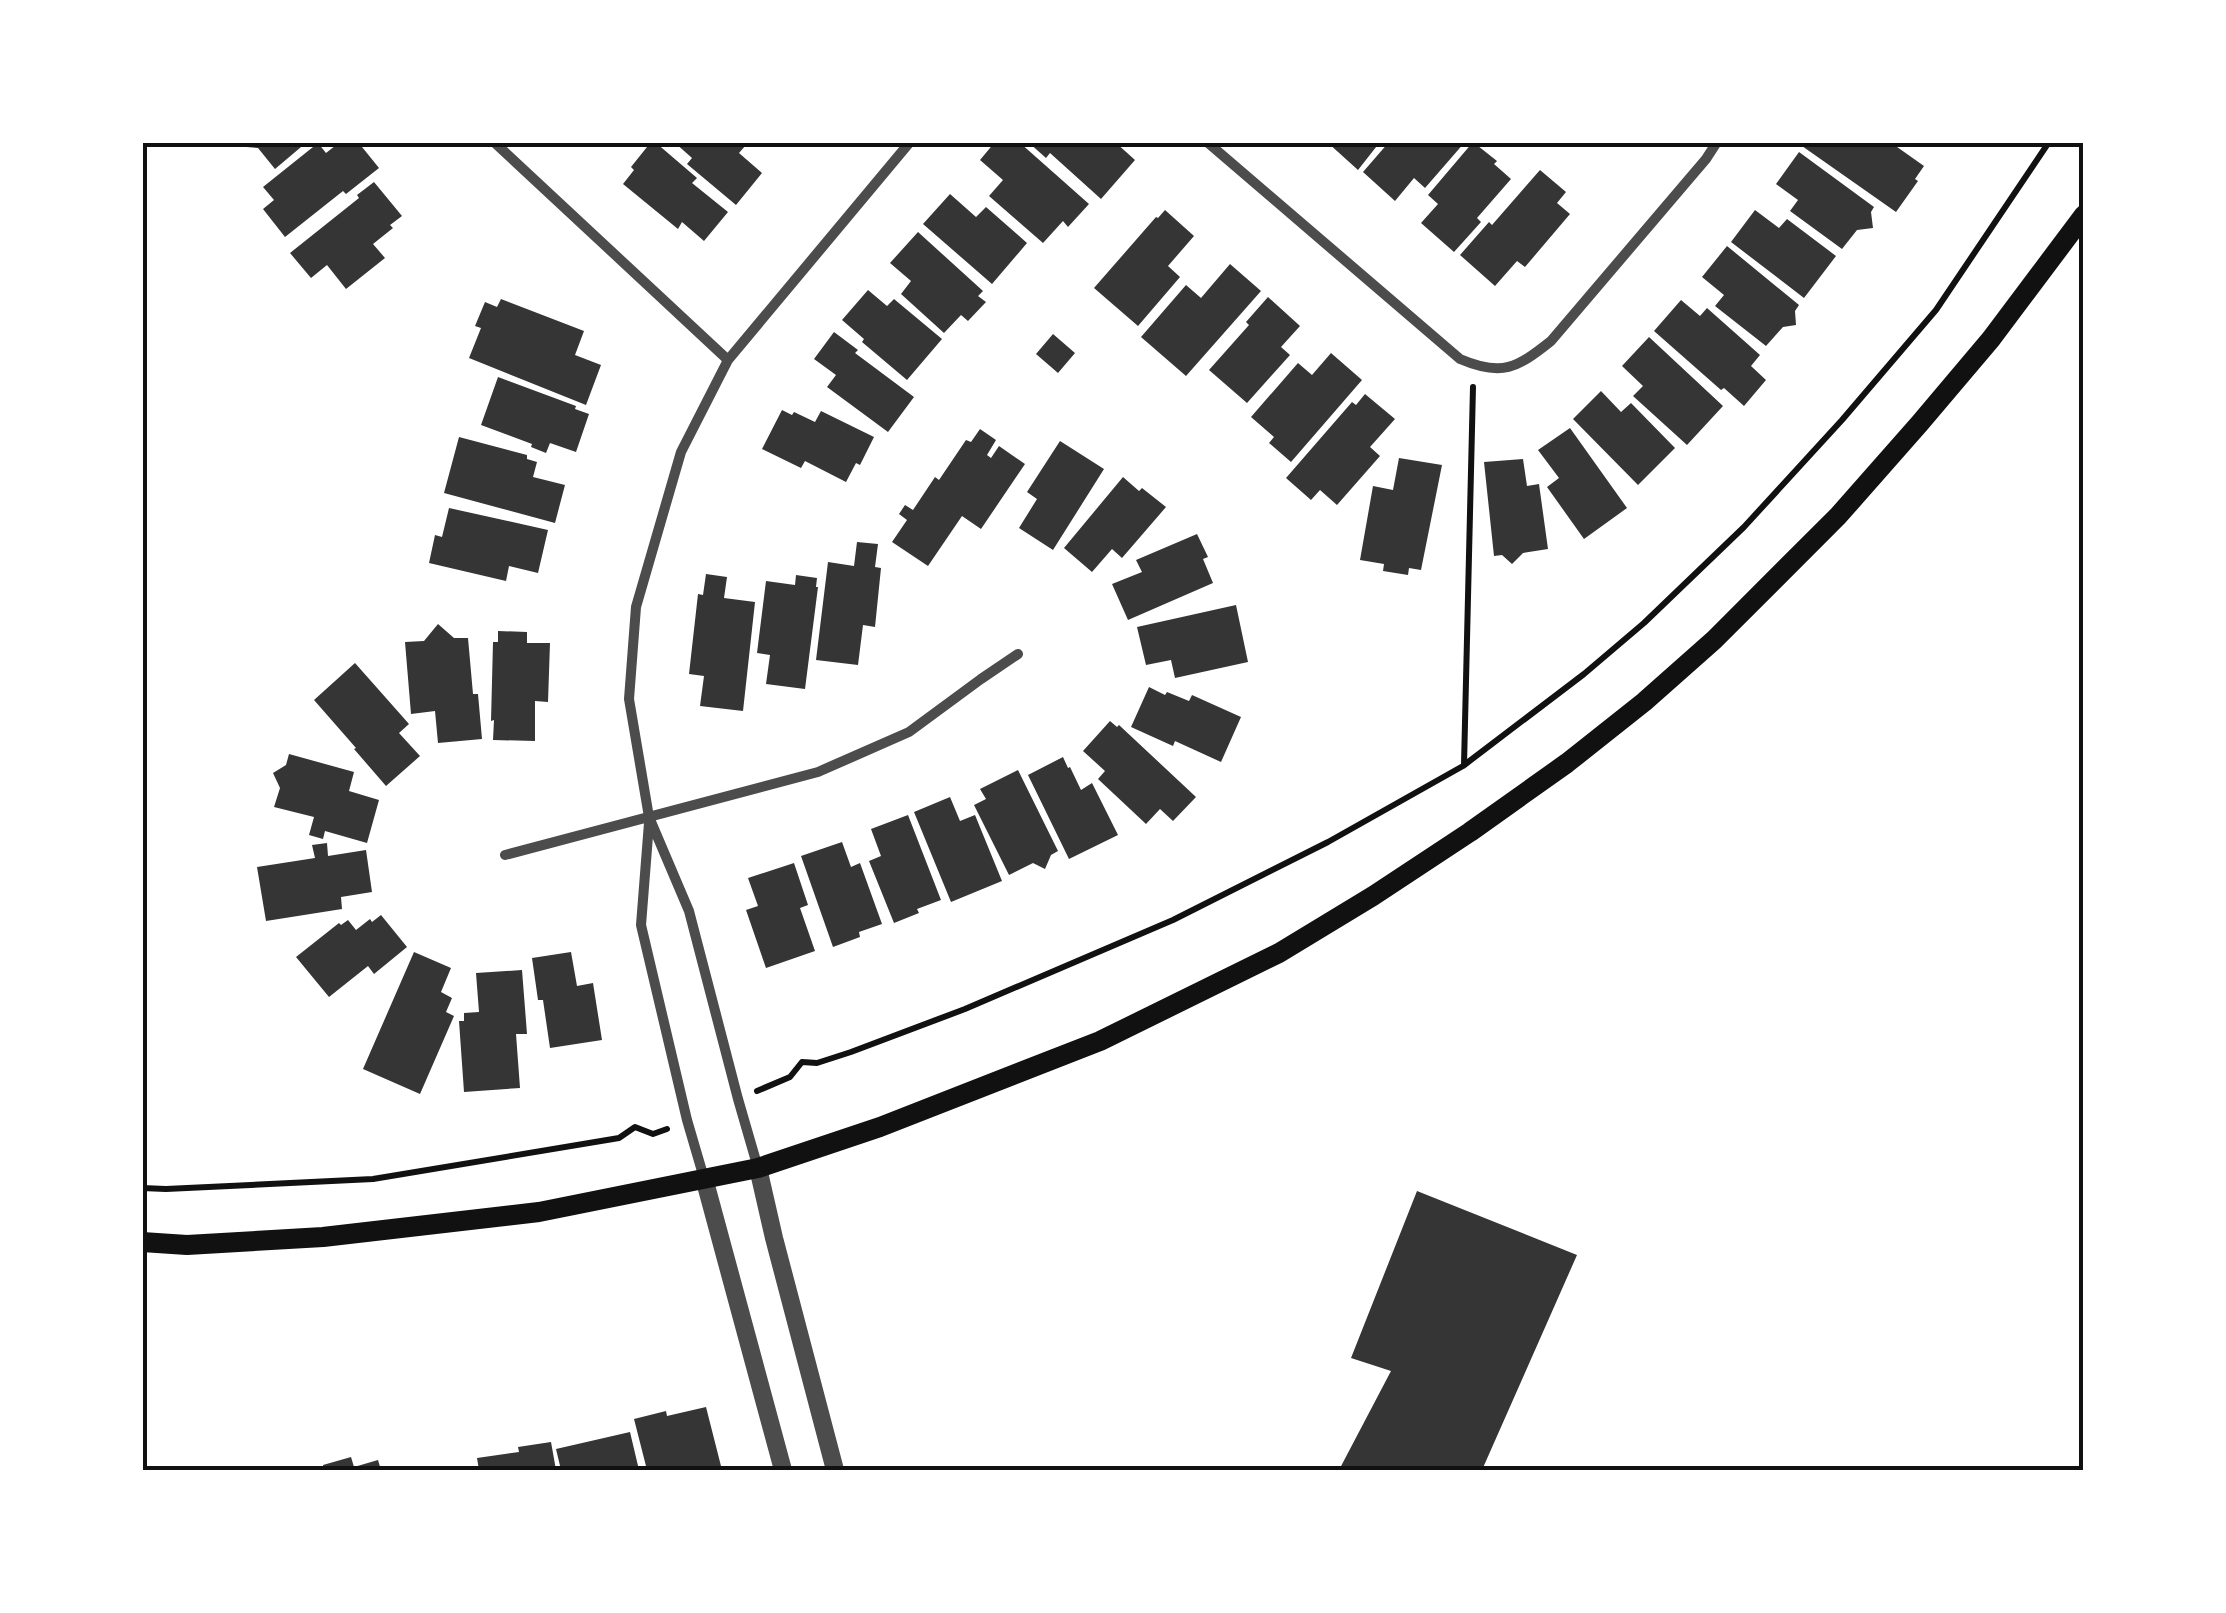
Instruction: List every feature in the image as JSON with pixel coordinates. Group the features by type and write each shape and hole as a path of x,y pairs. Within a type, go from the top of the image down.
{"main road":[{"path":"142,1242 188,1245 324,1237 539,1212 758,1168 880,1127 1100,1042 1278,953 1373,896 1567,763 1714,640 1838,516 1920,423 1991,340 2084,215"}],"street":[{"path":"494,142 728,360"},
{"path":"835,1470 689,911 650,817 629,699 636,606 681,452 728,360 910,142"},
{"path":"1207,142 1460,358 1495,370 1525,362 1551,342 1717,142"},
{"path":"505,856 818,772 909,732 1018,654"},
{"path":"650,817 641,924 687,1120 783,1470"}],"path":[{"path":"790,1077 802,1062 817,1062 868,1046 1173,920 1328,842 1464,766 1644,623 1744,527 1936,310 2049,142"},
{"path":"1464,766 1474,365"},
{"path":"142,1188 373,1179 619,1138 636,1127 653,1134"}],"building":[{"path":"235,142 307,142 275,169 258,148 234,146"},
{"path":"340,142 358,142 379,168 285,237 263,209 274,200 263,187 318,143 326,153"},
{"path":"651,142 697,178 692,183 728,212 704,241 682,222 678,229 623,184"},
{"path":"674,142 743,142 746,145 739,153 762,173 736,205 687,164 692,158"},
{"path":"995,142 1019,142 1089,204 1068,227 1063,221 1043,243 989,196 1003,180 980,160"},
{"path":"1028,142 1115,142 1135,160 1101,199 1050,153 1046,158"},
{"path":"1327,142 1380,142 1358,170"},
{"path":"1389,142 1465,142 1425,188 1414,178 1395,201 1363,172"},
{"path":"1473,142 1497,161 1494,164 1511,179 1454,252 1421,223 1438,204 1428,195"},
{"path":"1804,142 1890,142 1924,166 1896,212 1802,146"},
{"path":"1799,152 1874,207 1873,228 1857,230 1842,249 1790,211 1798,200 1776,184"},
{"path":"1540,170 1566,192 1557,203 1570,214 1525,267 1517,261 1495,286 1460,255"},
{"path":"374,182 402,216 373,244 385,258 346,289 327,265 311,278 290,253"},
{"path":"950,194 976,217 986,207 1027,243 992,284 923,224"},
{"path":"1165,210 1194,236 1168,266 1180,277 1138,326 1094,288"},
{"path":"1755,210 1779,228 1787,219 1836,256 1804,298 1731,242"},
{"path":"918,232 983,291 978,296 986,302 968,321 961,315 944,333 901,294 911,281 890,263"},
{"path":"1727,246 1799,305 1795,311 1796,325 1783,327 1766,346 1715,306 1724,295 1702,277"},
{"path":"1230,264 1261,291 1186,376 1141,337 1186,285 1201,298"},
{"path":"868,290 887,306 894,299 942,339 907,380 842,320"},
{"path":"1268,297 1300,326 1281,347 1290,355 1247,403 1209,370"},
{"path":"501,299 584,331 575,355 601,365 586,405 469,358 481,328 475,326 485,302 497,307"},
{"path":"1681,300 1700,316 1707,308 1760,355 1751,366 1766,380 1744,406 1654,331"},
{"path":"834,332 858,350 855,353 914,397 888,432 827,387 836,375 814,359"},
{"path":"1053,334 1075,353 1058,373 1036,354"},
{"path":"1649,337 1723,406 1687,445 1633,396 1643,386 1622,366"},
{"path":"1331,353 1362,380 1291,462 1269,443 1274,437 1251,417 1298,363 1312,375"},
{"path":"498,377 589,414 576,452 550,443 546,453 481,425"},
{"path":"1601,391 1621,412 1631,403 1675,448 1638,485 1573,419"},
{"path":"1365,394 1395,419 1370,447 1380,456 1337,505 1320,490 1311,500 1286,478 1352,402 1356,405"},
{"path":"782,410 815,422 821,411 874,437 846,482 805,461 801,468 762,449"},
{"path":"1570,428 1627,508 1584,539 1547,487 1559,478 1538,450"},
{"path":"980,429 996,440 987,455 991,458 999,446 1025,464 981,529 962,516 928,566 892,542 907,520 899,514 905,505 913,510 935,477 939,480 966,440 971,442"},
{"path":"459,437 527,455 527,459 537,462 533,477 565,485 555,523 444,493"},
{"path":"1060,441 1104,469 1053,550 1019,528 1037,499 1027,492"},
{"path":"1399,458 1442,465 1421,570 1409,568 1408,575 1383,571 1384,564 1360,560 1373,486 1393,490"},
{"path":"1523,459 1527,486 1539,484 1548,549 1523,553 1512,564 1502,555 1494,556 1484,462"},
{"path":"1123,477 1166,507 1122,558 1112,549 1092,572 1064,548"},
{"path":"449,508 548,530 538,573 509,566 506,581 429,563 435,535 442,537"},
{"path":"1197,534 1208,557 1203,559 1213,583 1128,620 1112,584 1142,572 1136,560"},
{"path":"857,542 878,544 875,567 881,568 875,627 863,625 858,665 816,660 828,562 854,566"},
{"path":"706,574 727,577 724,598 755,602 743,711 700,706 704,676 689,674 698,594 703,595"},
{"path":"796,575 817,578 818,587 805,689 766,684 770,655 757,653 766,581 795,585"},
{"path":"1236,605 1248,662 1175,678 1171,660 1146,665 1137,627"},
{"path":"438,624 454,638 468,638 482,739 438,743 435,711 411,714 405,642 424,641"},
{"path":"498,631 527,632 527,643 550,643 548,702 535,701 535,741 493,740 493,642 498,642"},
{"path":"355,663 409,724 399,733 420,756 386,786 314,700"},
{"path":"1149,687 1189,701 1192,695 1241,717 1221,762 1131,727"},
{"path":"1110,721 1196,797 1173,821 1160,809 1146,824 1098,779 1105,771 1083,751"},
{"path":"289,754 354,772 349,791 379,800 367,843 325,831 323,839 309,835 314,817 274,807 280,788 273,773 286,765"},
{"path":"1063,757 1081,790 1092,783 1118,835 1069,859 1028,775"},
{"path":"1018,770 1058,851 1051,855 1045,869 1033,863 1009,875 974,805 986,799 980,789"},
{"path":"950,797 960,821 975,815 1002,881 951,902 914,812"},
{"path":"908,815 941,900 894,923 869,861 881,856 871,829"},
{"path":"842,842 851,867 860,863 882,924 833,947 801,856"},
{"path":"327,843 328,856 366,850 372,892 341,897 342,909 266,921 257,867 315,858 312,845"},
{"path":"794,863 808,905 800,908 815,951 766,968 746,910 758,906 748,878"},
{"path":"381,915 407,947 374,974 368,966 329,997 296,957 339,923 348,920 356,930"},
{"path":"414,952 451,968 441,992 452,998 446,1012 454,1016 420,1094 363,1069"},
{"path":"571,952 577,986 593,983 602,1040 550,1048 532,958"},
{"path":"522,970 527,1034 516,1034 520,1088 464,1092 459,1021 464,1021 464,1013 479,1012 476,973"},
{"path":"1417,1191 1577,1255 1482,1470 1339,1470 1391,1371 1351,1358"},
{"path":"706,1407 722,1470 647,1470 634,1419"},
{"path":"630,1432 639,1470 561,1470 556,1449"},
{"path":"551,1442 556,1470 479,1470 477,1458 519,1452 518,1447"},
{"path":"351,1457 354,1467 378,1460 381,1470 324,1470 323,1465"}]}
